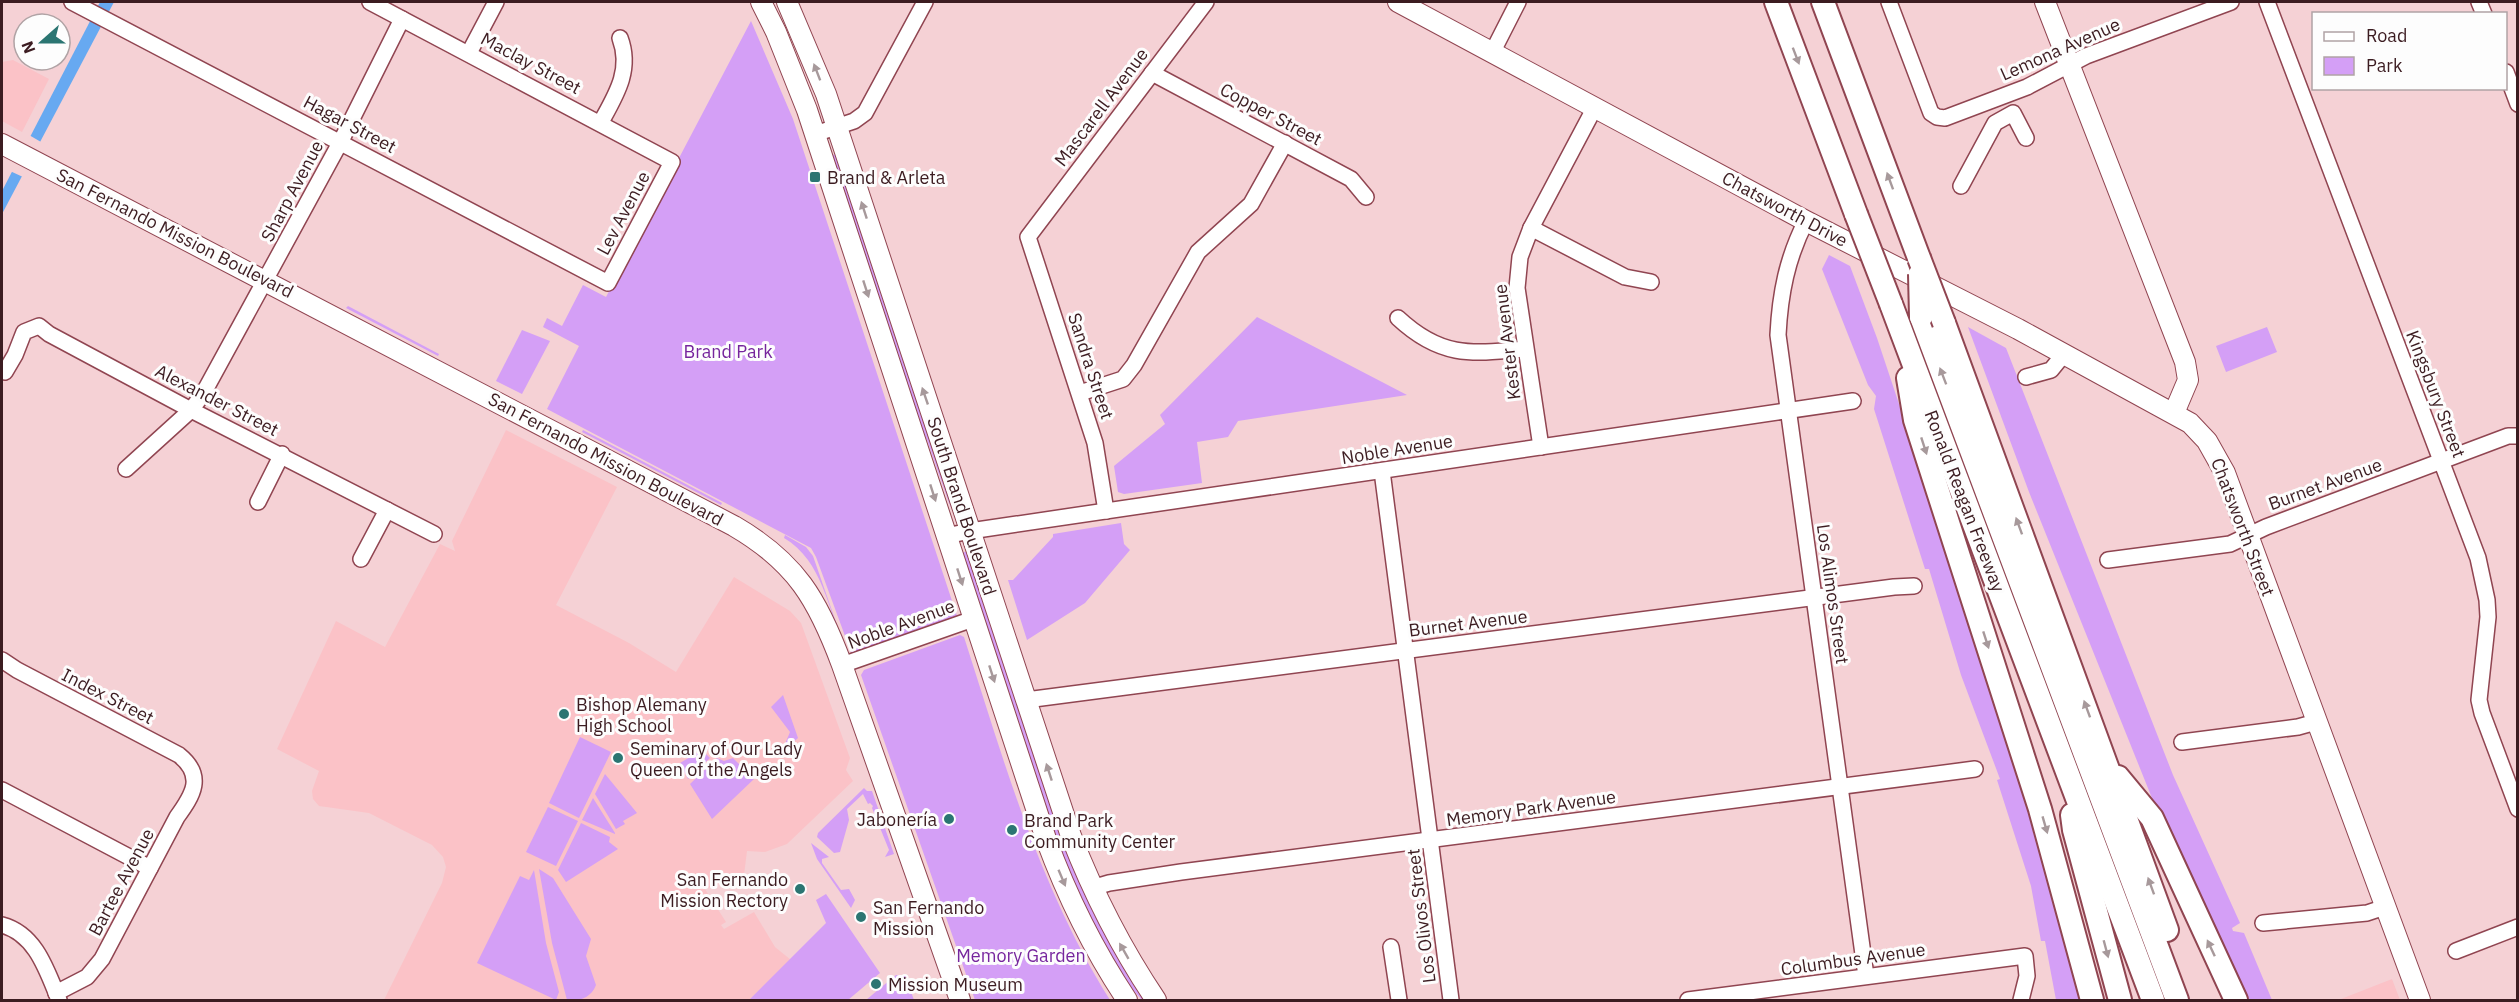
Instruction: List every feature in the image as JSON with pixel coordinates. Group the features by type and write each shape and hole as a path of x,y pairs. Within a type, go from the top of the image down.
{"highway":[{"name":"Ronald Reagan Freeway","path":"1776,2 2153,1000"},
{"path":"1823,2 1944,323 2193,1000"},
{"path":"1919,258 1921,317 2177,1000"},
{"path":"1900,328 1915,420 2040,809 2092,1000"},
{"path":"1924,391 1950,412 2170,1000"},
{"path":"2107,764 2152,818 2236,1000"},
{"path":"2066,769 2074,830 2120,1000"}],"main road":[{"name":"South Brand Boulevard","path":"761,2 792,70 815,134 973,619 1056,864 1093,946 1127,1000"},
{"name":"South Brand Boulevard","path":"787,2 812,58 837,128 1061,808 1092,888 1113,932 1156,1000"},
{"name":"Chatsworth Drive","path":"1398,2 1806,221 2174,413"},
{"path":"2045,2 2185,362 2188,380 2174,413"},
{"name":"San Fernando Mission Boulevard","path":"2,144 266,280 753,537 784,563 815,601 842,665 960,1000"},
{"name":"Chatsworth Street","path":"2174,413 2196,429 2219,460 2420,1000"}],"street":[{"name":"Hagar Street","path":"72,2 341,141 608,284"},
{"name":"Maclay Street","path":"369,2 601,122 672,162"},
{"path":"470,53 496,2"},
{"path":"815,134 854,121 865,113 925,2"},
{"name":"Mascarell Avenue","path":"1028,237 1206,2"},
{"path":"1492,52 1518,2"},
{"name":"Lemona Avenue","path":"1889,2 1931,113 1945,118 2005,95 2070,64 2231,2"},
{"name":"Kingsbury Street","path":"2267,2 2478,558 2488,617 2479,700 2482,713 2513,787 2517,809"},
{"name":"Sharp Avenue","path":"126,469 191,410 228,352 341,141 402,19"},
{"path":"601,122 622,82 625,58 620,38"},
{"name":"Copper Street","path":"1152,73 1351,179 1366,197"},
{"path":"2507,77 2517,104"},
{"path":"2005,95 2026,138"},
{"name":"Kester Avenue","path":"1541,447 1517,288 1520,257 1531,228 1595,107"},
{"path":"1961,186 1995,123 2013,113"},
{"path":"1080,393 1123,379 1129,372 1198,252 1251,204 1285,143"},
{"name":"Lev Avenue","path":"608,284 672,162"},
{"name":"Los Alimos Street","path":"1806,221 1796,240 1784,276 1779,304 1778,335 1866,976"},
{"path":"1531,228 1625,277 1651,282"},
{"name":"Sandra Street","path":"1028,237 1095,443 1106,511"},
{"path":"1398,318 1416,335 1457,351 1475,353 1526,349"},
{"name":"Alexander Street","path":"5,372 24,332 39,327 191,410 282,454 434,534"},
{"path":"2026,377 2051,370 2064,354"},
{"name":"Noble Avenue","path":"946,536 1853,401"},
{"name":"Burnet Avenue","path":"2108,560 2230,544 2247,535 2508,436 2517,436"},
{"path":"258,502 282,454"},
{"name":"Los Olivos Street","path":"1382,471 1451,1000"},
{"path":"361,559 387,510"},
{"name":"Burnet Avenue","path":"1026,700 1914,586"},
{"name":"Noble Avenue","path":"842,665 973,619"},
{"name":"Index Street","path":"2,660 179,755 188,762 192,771"},
{"path":"2182,742 2298,727 2316,722"},
{"name":"Memory Park Avenue","path":"1092,888 1109,883 1171,874 1975,769"},
{"name":"Bartee Avenue","path":"57,997 81,982 97,967 177,817 190,798 194,788 192,771"},
{"path":"2,790 150,868"},
{"path":"2263,923 2367,913 2385,907"},
{"path":"2,925 14,929 33,945 57,997"},
{"path":"2456,951 2517,927"},
{"path":"1391,947 1399,1000"},
{"name":"Columbus Avenue","path":"1688,1000 2025,956 2027,976 2021,1000"}],"shaded area":[{"path":"12,60 12,72 36,72 49,79 22,132 2,121 2,62"},
{"name":"Bishop Alemany High School","path":"506,430 617,487 556,605 629,643 676,672 734,577 790,611 801,623 850,758 846,770 853,781 787,844 765,852 747,851 744,875 705,889 726,922 721,925 724,929 754,912 775,947 791,960 749,1000 384,1000 442,883 446,867 443,857 432,845 369,813 319,806 313,799 312,791 319,771 277,749 336,621 385,647 440,544 455,551 452,541"},
{"path":"2392,979 2400,1000 2336,1000 2341,999"}],"green space":[{"name":"Brand Park","path":"751,21 793,119 957,616 852,655 811,548 547,409 579,346 543,327 547,318 562,326 583,285 606,297"},
{"path":"839,153 955,506 951,507 949,503 927,440 916,420 832,166 833,155"},
{"path":"1829,255 1850,266 1877,338 2011,750 2079,1000 2056,1000 2045,941 2041,941 2031,886 1997,780 2000,779 1961,675 1929,569 1925,569 1874,409 1876,396 1868,385 1822,269"},
{"path":"348,306 439,354 438,356 346,308"},
{"path":"1257,317 1407,395 1238,421 1228,437 1197,442 1202,483 1124,494 1118,492 1114,466 1165,424 1160,415"},
{"path":"1968,327 2006,348 2173,775 2240,923 2232,928 2233,931 2244,933 2272,1000 2245,1000 2166,833 2029,492"},
{"path":"2267,327 2277,352 2226,372 2216,346"},
{"path":"522,330 550,341 522,394 496,381"},
{"path":"583,430 722,503 721,505 582,432"},
{"path":"1121,523 1124,544 1130,550 1085,603 1027,640 1008,580 1013,580 1053,537 1053,534"},
{"path":"785,535 806,547 813,556 845,648 816,573 808,560 784,538"},
{"path":"970,550 1053,802 1150,1000 1142,1000 1118,973 1069,879 962,553"},
{"name":"Memory Garden","path":"960,635 964,637 1009,778 1044,869 1085,958 1110,1000 975,1000 861,675 864,670"},
{"path":"783,695 798,738 787,748 785,744 790,732 771,707"},
{"path":"580,737 611,752 579,818 549,803"},
{"path":"702,750 710,758 688,779 680,763"},
{"path":"717,758 724,761 733,758 754,779 712,819 690,784"},
{"path":"605,774 637,813 623,821 625,824 616,829 595,794"},
{"path":"864,788 872,791 894,854 885,857 889,850 873,806 868,804 863,794 847,809 849,820 840,852 834,853 817,837 818,833"},
{"path":"593,798 615,833 615,834 582,820"},
{"path":"548,807 578,821 556,866 526,852"},
{"path":"581,823 610,837 609,842 618,849 566,882 558,870"},
{"path":"811,843 829,857 822,859 822,863 841,890 849,889 855,900 851,908 817,859"},
{"path":"539,869 553,878 591,939 586,956 596,985 588,996 581,999 567,1000 552,943"},
{"path":"534,870 546,943 559,992 556,1000 477,963 520,876 529,880"},
{"path":"826,894 880,973 848,1000 749,1000 826,923 816,900"},
{"path":"896,975 905,975 914,1000 866,1000"}],"water":[{"path":"100,2 114,2 2,214 2,191 64,72 72,72 72,56"}],"pier":[{"path":"29,135 41,142 23,177 10,171"}],"place":[{"name":"Brand & Arleta","path":"815,177"},
{"name":"Bishop Alemany High School","path":"564,714"},
{"name":"Seminary of Our Lady Queen of the Angels","path":"618,758"},
{"name":"Jabonería","path":"949,819"},
{"name":"Brand Park Community Center","path":"1012,830"},
{"name":"San Fernando Mission Rectory","path":"800,889"},
{"name":"San Fernando Mission","path":"861,917"},
{"name":"Mission Museum","path":"876,984"}]}
